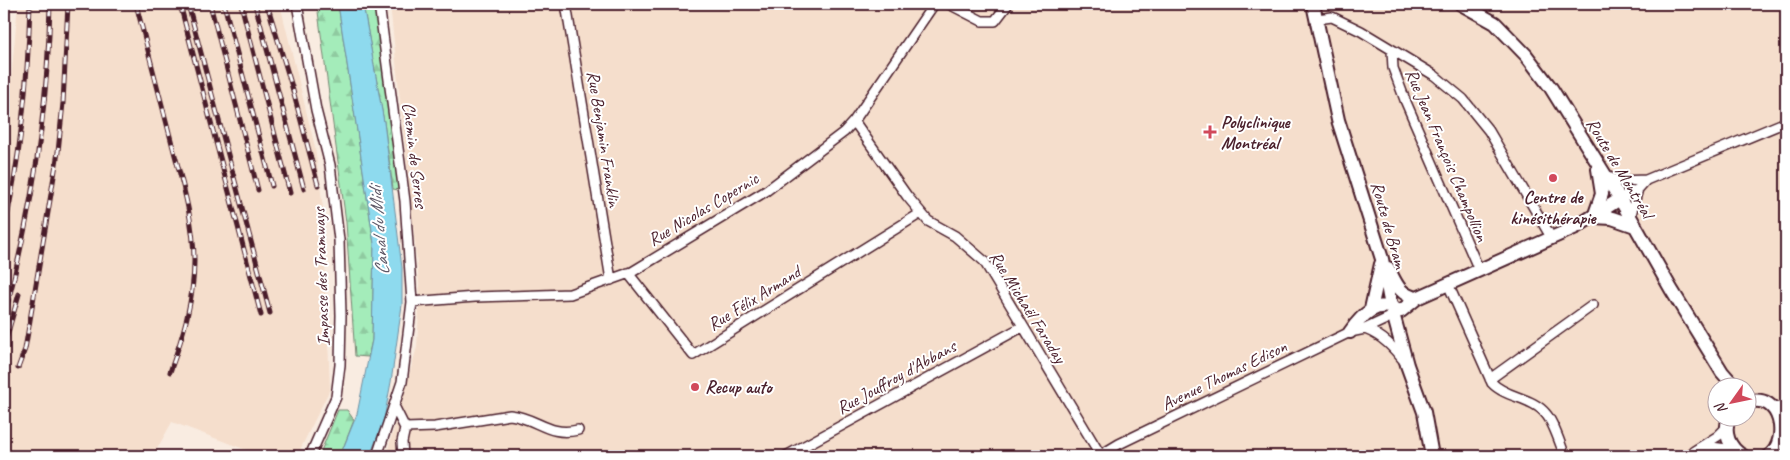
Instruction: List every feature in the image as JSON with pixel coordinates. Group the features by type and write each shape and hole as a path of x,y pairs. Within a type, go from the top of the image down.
{"main road":[{"name":"Route de Bram","path":"1312,4 1317,19 1338,120 1382,259 1407,364 1424,412 1432,456"},
{"name":"Route de Montréal","path":"1462,4 1495,23 1526,55 1551,88 1620,199 1671,289 1727,378"},
{"path":"1594,217 1602,194 1597,162"},
{"path":"1395,311 1417,298 1576,227 1620,199"},
{"path":"1594,217 1632,222"},
{"path":"1382,259 1401,292 1417,298"},
{"path":"1350,332 1371,309 1382,259"},
{"path":"1371,309 1384,306 1395,311 1418,376 1424,412"},
{"name":"Route de Montréal","path":"1722,372 1724,378"},
{"path":"1758,401 1781,408 1784,420 1783,444 1769,456"},
{"path":"1728,428 1727,436 1739,453"}],"street":[{"name":"Impasse des Tramways","path":"297,4 316,110 330,165 339,240 341,345 336,396 310,456"},
{"name":"Chemin de Serres","path":"377,456 402,382 412,302 406,201 379,4"},
{"name":"Rue Benjamin Franklin","path":"566,4 611,280"},
{"name":"Rue Nicolas Copernic","path":"412,302 513,295 570,294 628,273 766,191 844,132 854,121 934,4"},
{"path":"949,4 982,20 996,20 1008,4"},
{"path":"1317,19 1332,17 1434,75 1464,98 1489,131 1551,238"},
{"name":"Rue Jean François Champollion","path":"1392,51 1393,68 1405,100 1479,270"},
{"name":"Rue Michaël Faraday","path":"854,121 907,196 928,221 955,236 984,261 1100,456"},
{"path":"1605,176 1623,182 1646,180 1786,122"},
{"path":"1620,199 1638,190 1646,180"},
{"path":"1632,222 1638,190"},
{"name":"Rue Félix Armand","path":"628,273 693,355 921,213"},
{"path":"1448,284 1490,379 1495,386 1540,408 1547,414 1565,456"},
{"path":"1490,379 1593,305"},
{"name":"Avenue Thomas Edison","path":"1100,456 1119,444 1350,332 1365,329 1395,311"},
{"name":"Rue Jouffroy d'Abbans","path":"786,456 1022,327"},
{"path":"1365,329 1377,334 1390,344 1407,364"},
{"path":"394,406 405,428 402,442 403,456"},
{"path":"405,428 435,427 510,414 521,416 555,432 566,433 578,430"},
{"path":"1689,456 1704,446 1723,428"},
{"path":"1704,446 1739,453"}],"shaded area":[{"path":"18,4 280,4 315,147 323,208 330,389 297,456 263,456 172,422 153,456 4,456 4,139"},
{"path":"390,4 1786,4 1786,456 386,456 417,347 420,292"}],"green space":[{"path":"317,4 338,4 374,244 372,340 368,357 355,356 346,222"},
{"path":"363,4 375,4 400,181 398,190 393,189 384,122"},
{"path":"338,410 347,410 354,420 340,456 319,456"}],"water":[{"name":"Canal du Midi","path":"338,4 363,4 384,122 402,268 402,305 391,382 384,419 370,456 340,456 357,414 372,340 374,244"}],"railway":[{"path":"4,231 15,175 23,118 30,4"},
{"path":"4,317 23,239 37,162 46,83 50,4"},
{"path":"18,368 25,349 58,152 63,103 68,4"},
{"path":"136,4 183,187 192,231 194,275 190,304 170,372"},
{"path":"180,4 261,315"},
{"path":"188,4 270,313"},
{"path":"210,4 258,190"},
{"path":"224,4 272,186"},
{"path":"241,4 290,193"},
{"path":"255,4 304,189"},
{"path":"267,4 292,87 318,185"},
{"path":"4,346 19,294"}],"place":[{"name":"Polyclinique Montréal","path":"1210,132"},
{"name":"Centre de kinésithérapie","path":"1553,178"},
{"name":"Recup auto","path":"695,387"}]}
